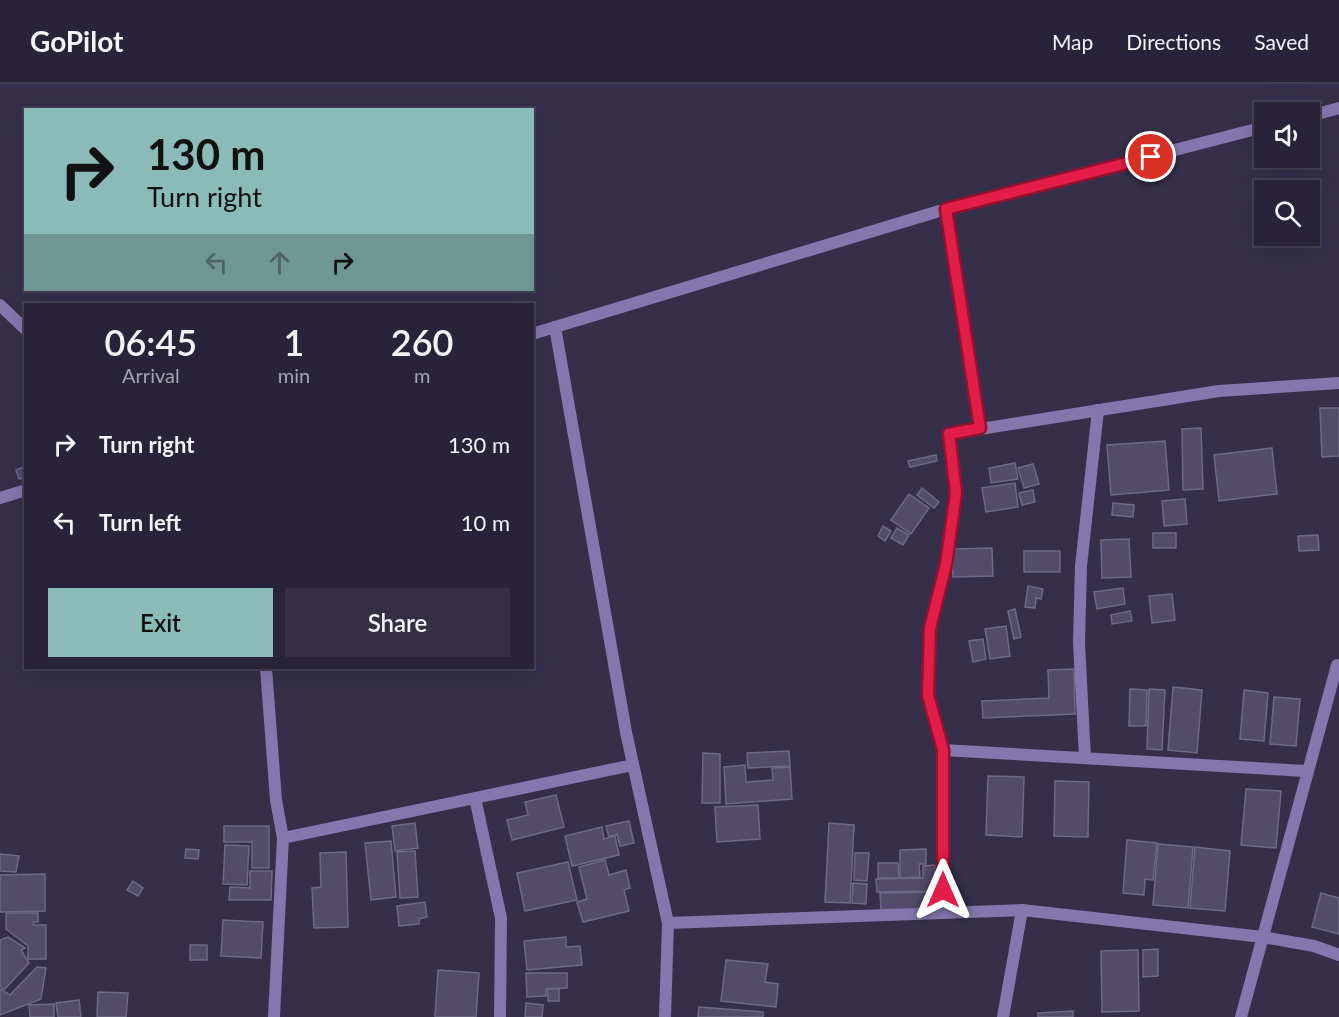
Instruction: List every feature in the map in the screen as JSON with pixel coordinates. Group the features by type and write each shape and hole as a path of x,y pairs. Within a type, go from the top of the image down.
{"street":[{"path":"1320,113 1339,108"},
{"path":"534,333 946,209 1254,130"},
{"path":"946,209 980,428"},
{"path":"0,305 24,328"},
{"path":"555,327 633,765 668,923 665,1017"},
{"path":"943,913 943,750 928,695 930,628 946,564 956,493 949,434 1219,391 1339,383"},
{"path":"1084,759 1079,643 1081,566 1098,410"},
{"path":"0,498 24,491"},
{"path":"1240,1017 1337,665"},
{"path":"266,669 276,800 284,838 274,1017"},
{"path":"943,750 1306,771"},
{"path":"284,838 633,765"},
{"path":"475,798 501,918 500,1017"},
{"path":"668,923 1022,910 1263,937 1314,946 1339,955"},
{"path":"1003,1017 1022,910"}],"building":[{"path":"1320,408 1339,408 1339,456 1322,457"},
{"path":"1201,428 1203,489 1183,490 1182,429"},
{"path":"1165,441 1169,490 1111,495 1107,445"},
{"path":"1272,448 1277,494 1219,501 1214,455"},
{"path":"936,455 937,461 910,467 908,461"},
{"path":"1015,463 1018,479 991,483 989,468"},
{"path":"1033,464 1039,484 1024,488 1018,468"},
{"path":"24,467 24,478 19,479 16,470"},
{"path":"1015,483 1018,507 986,512 982,488"},
{"path":"922,488 939,502 934,508 917,495"},
{"path":"1033,490 1035,502 1022,505 1019,493"},
{"path":"909,494 929,508 911,534 891,520"},
{"path":"1185,499 1187,524 1164,526 1162,501"},
{"path":"1113,503 1134,505 1133,517 1112,515"},
{"path":"883,526 891,531 885,541 878,536"},
{"path":"897,528 909,535 903,545 891,538"},
{"path":"1153,533 1176,533 1176,548 1153,548"},
{"path":"1318,535 1319,550 1299,551 1298,536"},
{"path":"1129,539 1131,577 1102,578 1101,540"},
{"path":"992,548 993,576 953,577 952,549"},
{"path":"1024,551 1060,551 1060,572 1024,572"},
{"path":"1028,586 1043,589 1041,599 1036,598 1035,608 1025,607"},
{"path":"1123,588 1125,604 1097,609 1094,592"},
{"path":"1172,594 1175,620 1152,623 1149,596"},
{"path":"1015,609 1021,637 1014,639 1008,611"},
{"path":"1130,611 1132,621 1112,624 1111,615"},
{"path":"1006,626 1010,656 990,659 985,629"},
{"path":"983,639 986,659 973,662 969,641"},
{"path":"1074,669 1075,714 983,718 982,701 1049,698 1048,670"},
{"path":"1173,687 1202,690 1197,753 1168,750"},
{"path":"1130,689 1147,690 1146,726 1129,726"},
{"path":"1149,689 1165,690 1162,750 1147,749"},
{"path":"1244,690 1268,693 1264,741 1240,739"},
{"path":"1274,697 1300,699 1296,746 1270,744"},
{"path":"789,751 790,766 748,768 747,753"},
{"path":"703,753 720,754 720,803 702,803"},
{"path":"745,765 746,782 773,780 772,768 790,767 792,799 726,804 724,767"},
{"path":"988,776 1024,777 1022,837 986,835"},
{"path":"1055,781 1089,782 1088,837 1054,836"},
{"path":"1246,789 1281,791 1276,848 1241,845"},
{"path":"556,795 564,827 512,840 507,820 528,815 525,802"},
{"path":"758,805 760,839 717,842 715,807"},
{"path":"629,821 634,843 620,846 617,834 609,837 606,826"},
{"path":"415,823 418,848 395,851 392,826"},
{"path":"829,823 854,825 850,903 825,902"},
{"path":"224,826 269,826 269,868 252,868 252,842 224,842"},
{"path":"602,827 604,839 615,836 619,855 572,866 565,836"},
{"path":"1127,840 1157,843 1153,880 1145,879 1144,895 1123,893"},
{"path":"391,841 396,897 371,900 365,843"},
{"path":"1158,844 1193,847 1188,908 1153,905"},
{"path":"225,845 249,846 247,885 223,884"},
{"path":"1195,847 1230,851 1225,911 1190,908"},
{"path":"186,849 199,850 198,859 185,858"},
{"path":"926,849 926,864 919,864 920,877 900,878 900,850"},
{"path":"415,851 418,897 400,898 397,852"},
{"path":"346,852 348,927 314,928 312,888 321,887 320,853"},
{"path":"855,853 869,853 867,881 854,880"},
{"path":"0,854 19,856 16,872 0,871"},
{"path":"605,860 609,875 626,870 630,888 624,890 629,911 583,922 577,902 587,899 579,867"},
{"path":"568,862 577,900 525,911 517,873"},
{"path":"878,863 898,863 899,878 878,878"},
{"path":"935,865 935,891 877,892 876,879 923,878 923,866"},
{"path":"250,871 272,871 271,900 229,900 230,887 250,888"},
{"path":"45,874 45,911 0,912 0,875"},
{"path":"133,881 143,888 138,896 127,890"},
{"path":"853,883 867,884 866,904 852,903"},
{"path":"930,892 931,910 881,911 880,893"},
{"path":"1321,893 1339,898 1339,934 1312,927"},
{"path":"425,902 427,917 419,919 419,924 399,926 397,906"},
{"path":"6,913 38,913 38,922 33,922 34,925 46,925 46,959 28,959 28,946 6,929"},
{"path":"223,920 263,922 261,958 221,956"},
{"path":"8,937 25,948 21,950 29,963 4,990 0,986 0,940"},
{"path":"566,937 566,947 580,946 582,965 527,970 524,941"},
{"path":"190,945 207,945 207,960 190,960"},
{"path":"1158,949 1158,976 1143,977 1143,950"},
{"path":"1138,950 1139,1011 1102,1012 1101,951"},
{"path":"726,960 768,964 765,982 778,984 776,1007 721,1001"},
{"path":"37,967 46,968 41,999 0,1015 0,989 10,995"},
{"path":"438,970 479,973 476,1017 435,1017"},
{"path":"526,973 567,973 567,988 546,989 546,996 527,997"},
{"path":"548,989 559,989 559,1001 548,1001"},
{"path":"98,992 128,993 126,1017 97,1017"},
{"path":"79,1000 81,1017 58,1017 56,1003"},
{"path":"526,1003 543,1005 542,1017 525,1017"},
{"path":"54,1004 54,1017 30,1017 29,1005"},
{"path":"699,1007 763,1012 763,1017 698,1017"},
{"path":"1073,1011 1073,1017 1038,1017 1038,1013"}],"route":[{"path":"943,890 943,750 928,695 930,628 946,564 956,493 949,434 980,428 946,209 1151,157"}]}
